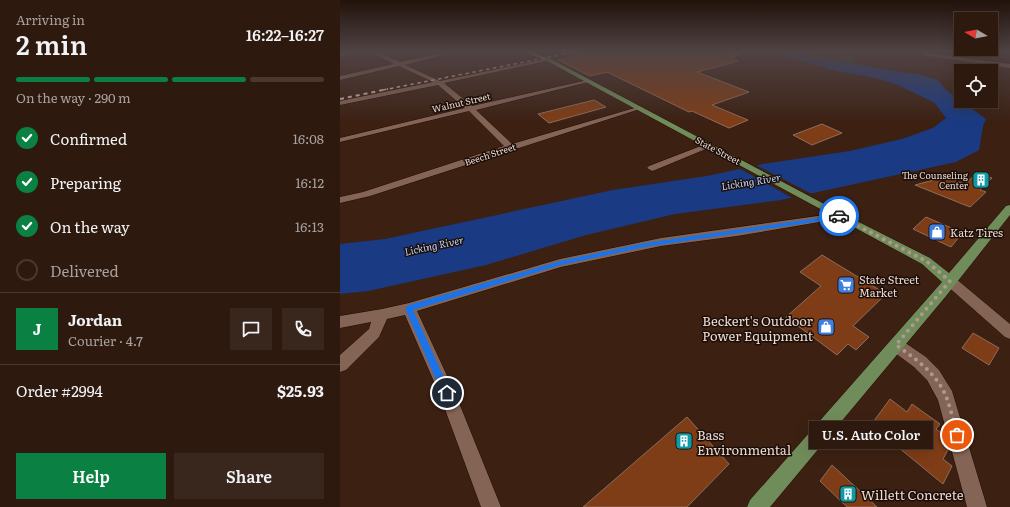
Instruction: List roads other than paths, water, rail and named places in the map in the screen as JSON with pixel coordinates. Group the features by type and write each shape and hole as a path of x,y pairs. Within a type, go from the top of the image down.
{"main road":[{"name":"State Street","path":"575,75 926,261 950,281"},
{"path":"757,507 896,345 1010,208"}],"street":[{"path":"340,78 354,75"},
{"path":"424,75 440,83 471,109 510,148"},
{"path":"340,96 448,75"},
{"path":"340,103 480,75"},
{"name":"Walnut Street","path":"340,140 586,81"},
{"name":"Beech Street","path":"340,200 366,194 640,108"},
{"path":"652,168 709,146"},
{"path":"340,322 382,315 409,308 560,263 661,242 839,216"},
{"path":"950,281 1010,333"},
{"path":"409,308 447,393 491,507"},
{"path":"340,365 374,333 382,315"},
{"path":"896,345 920,362 933,375 946,397 977,507"}],"water":[{"name":"Licking River","path":"857,75 920,75 938,80 945,89 954,96 954,108 971,108 986,119 983,126 979,150 956,162 781,200 675,214 586,235 486,265 368,291 340,294 340,244 385,239 613,190 707,176 763,164 850,151 902,139 933,128 946,118 935,103 898,85 880,79"}],"railway":[{"path":"387,89 460,75"},
{"path":"340,99 387,89"},
{"path":"383,90 387,89"}],"place":[{"name":"The Counseling Center","path":"981,180"},
{"name":"Katz Tires","path":"937,232"},
{"name":"State Street Market","path":"846,285"},
{"name":"Beckert's Outdoor Power Equipment","path":"826,327"},
{"name":"U.S. Auto Color","path":"957,435"},
{"name":"Bass Environmental","path":"684,441"},
{"name":"Willett Concrete","path":"848,494"}]}
